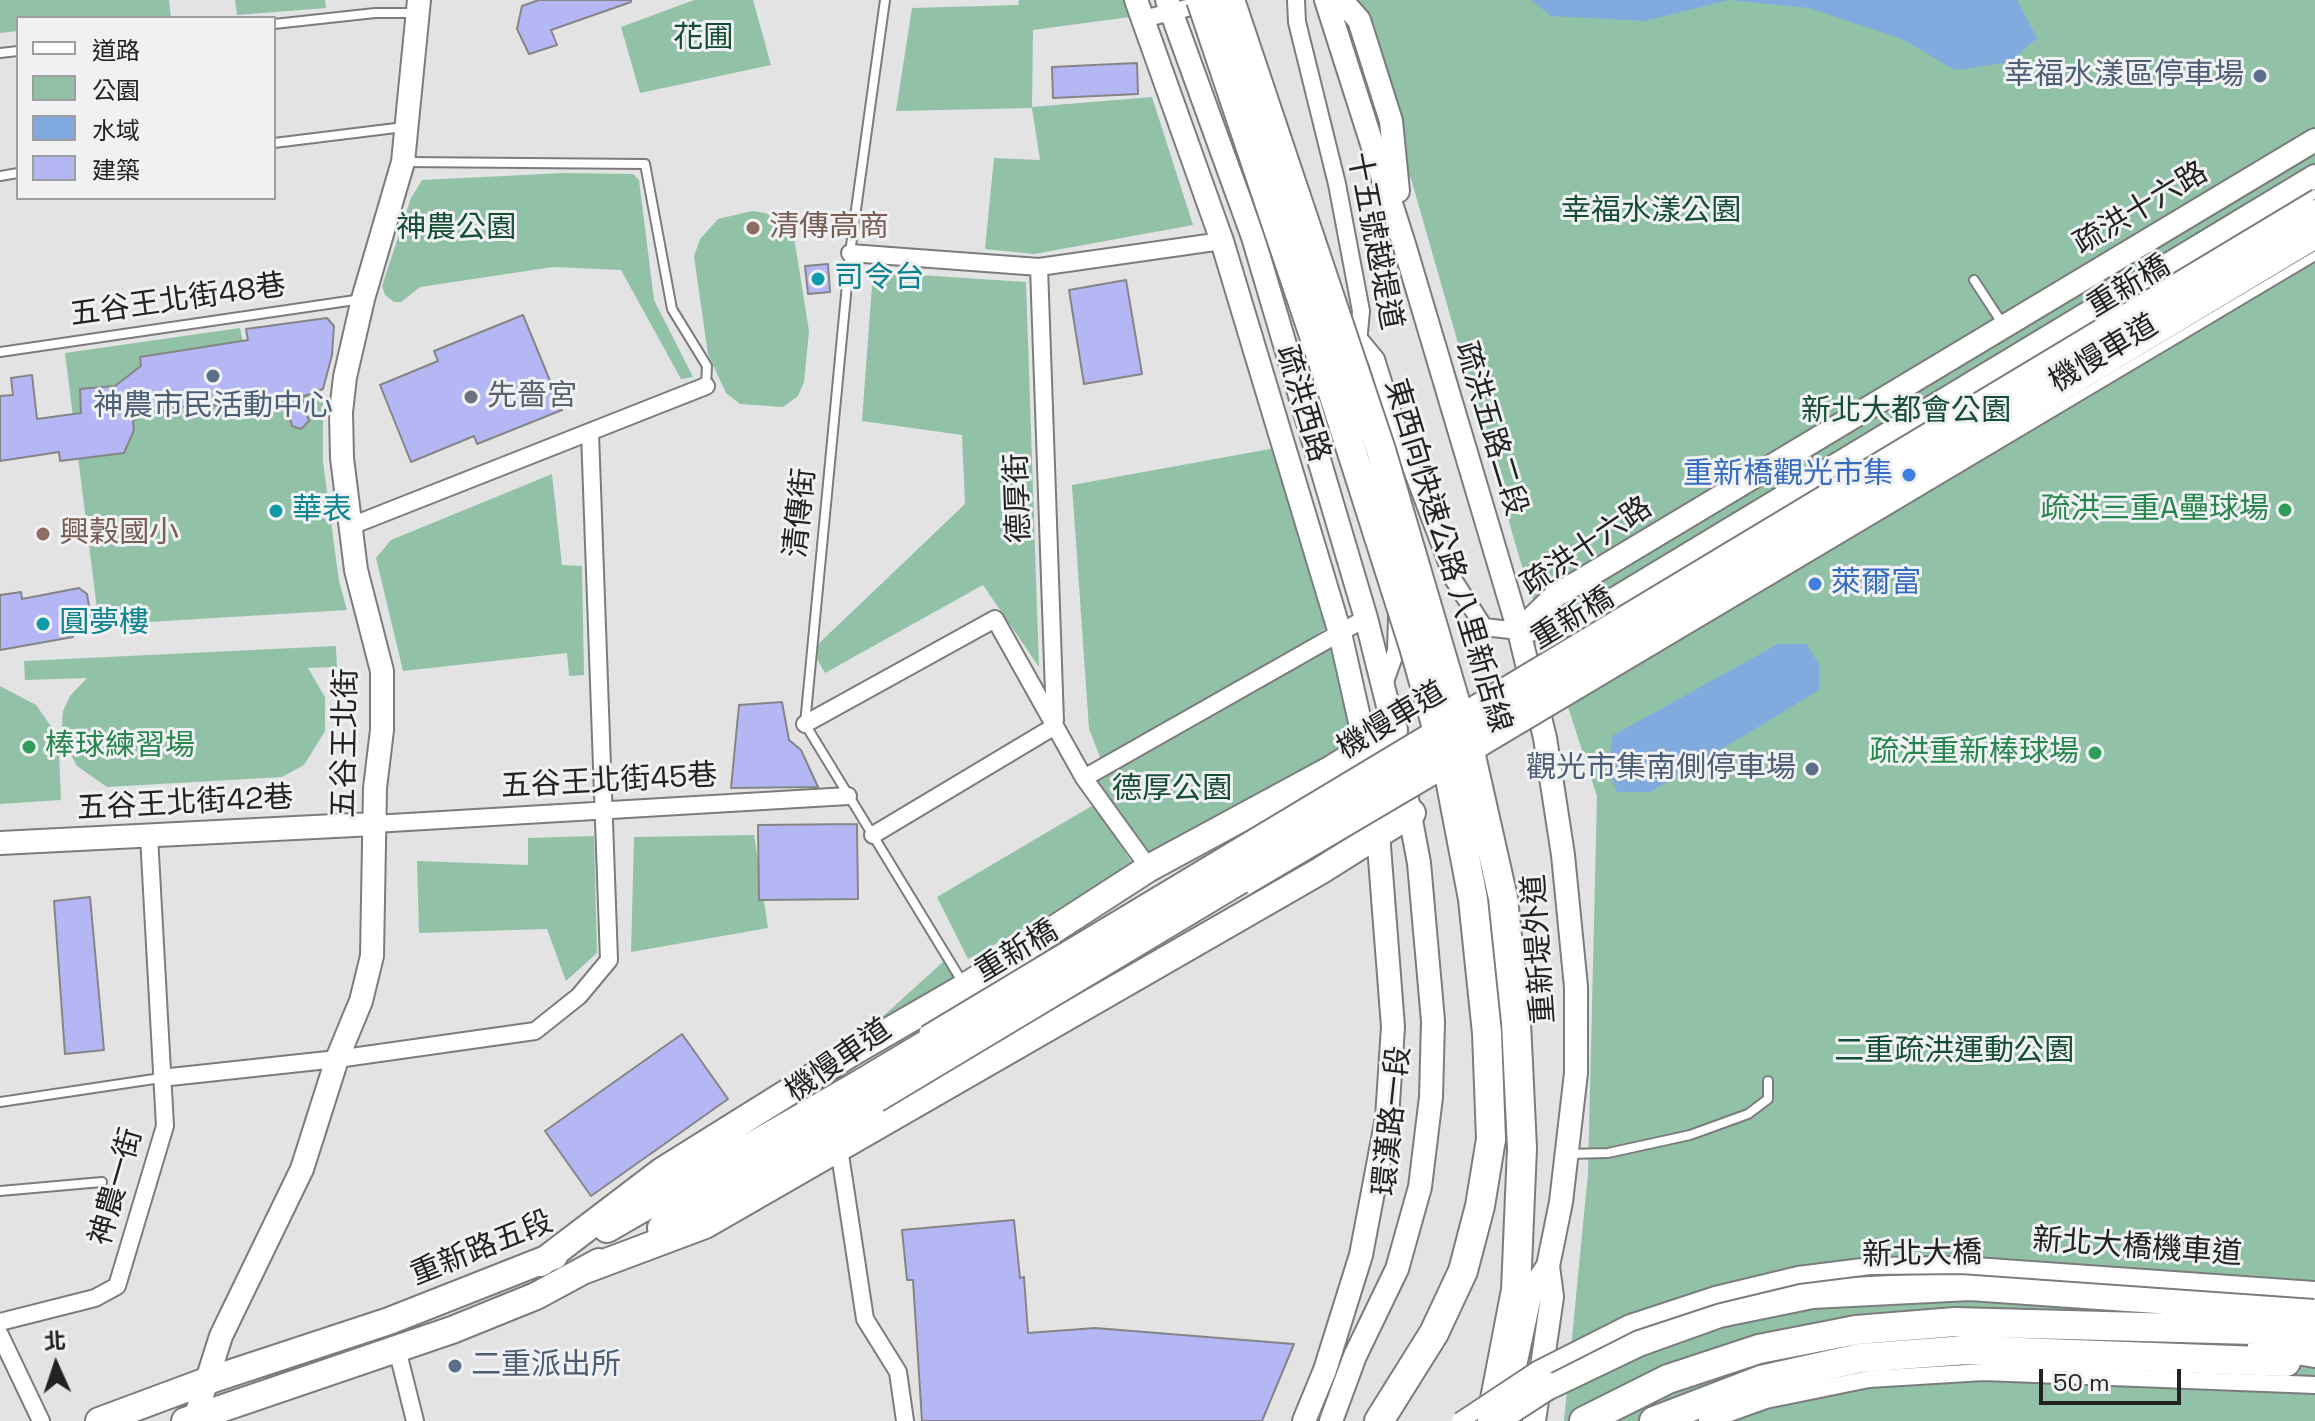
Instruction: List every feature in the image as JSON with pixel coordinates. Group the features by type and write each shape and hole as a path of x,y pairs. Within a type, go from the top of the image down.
{"highway":[{"name":"東西向快速公路 八里新店線","path":"1201,0 1313,332 1414,647 1447,763 1473,899 1487,1033 1491,1139 1480,1206 1463,1271 1434,1333 1379,1421"},
{"name":"東西向快速公路 八里新店線","path":"1230,0 1381,450 1471,756 1503,898 1516,1022 1522,1148 1516,1290 1493,1421"},
{"name":"新北大橋","path":"1493,1421 1546,1386 1638,1342 1719,1313 1812,1294 1970,1286 2315,1310"},
{"path":"1584,1421 1668,1379 1759,1349 1856,1330 1955,1322 2292,1331 2315,1327"},
{"path":"1604,1421 1701,1379 1762,1359 1815,1346 1929,1330 2128,1334 2264,1344 2315,1353"},
{"path":"1654,1421 1761,1380 1860,1358 1966,1350 2315,1363"}],"main road":[{"name":"重新橋","path":"867,1085 2315,213"},
{"name":"重新橋","path":"867,1085 1086,974 2315,235"},
{"path":"541,1263 662,1171 851,1053 965,987 1149,868 1394,730"},
{"path":"585,1270 705,1225 1320,871 1412,813"},
{"name":"重新路五段","path":"99,1421 204,1382 389,1321 541,1263 658,1202 788,1126 867,1085"},
{"name":"重新路五段","path":"191,1420 397,1349 536,1296 585,1270 867,1085"}],"street":[{"path":"1140,10 1221,0 1332,303 1359,341 1344,384 1344,409 1396,609 1396,651 1383,687"},
{"name":"十五號越堤道","path":"1296,0 1297,22 1337,184 1361,311 1359,341 1376,359 1404,449 1453,579 1484,627 1519,631"},
{"name":"疏洪五路二段","path":"1326,0 1404,244 1519,631"},
{"name":"疏洪五路二段","path":"1341,0 1359,20 1391,121 1404,244"},
{"name":"疏洪西路","path":"1170,6 1253,237 1366,618 1412,813"},
{"name":"五谷王北街","path":"191,1420 221,1336 302,1169 337,1059 370,970 375,923 374,824 382,730 382,671 359,587 342,458 341,412 345,377 363,299 403,162 418,7"},
{"name":"疏洪西路","path":"1140,10 1222,241 1340,633 1367,746 1379,833"},
{"name":"疏洪十六路","path":"1519,631 1555,596 2315,140"},
{"name":"疏洪十六路","path":"1519,631 1573,624 2315,176"},
{"path":"850,253 1039,267 1222,241"},
{"name":"德厚街","path":"1039,267 1055,726"},
{"path":"351,526 706,386"},
{"path":"161,1078 337,1059 535,1031 579,996 609,960 590,433"},
{"path":"1084,778 1366,618"},
{"path":"805,724 995,619 1084,778 1149,868"},
{"name":"重新堤外道","path":"1519,631 1545,738 1570,910 1576,987 1576,1073 1548,1266 1552,1297 1534,1421"},
{"path":"873,835 1055,726"},
{"name":"五谷王北街45巷","path":"374,824 848,796"},
{"name":"環漢路一段","path":"1331,1421 1355,1356 1397,1269 1420,1187 1424,1157 1431,1097 1433,1021 1427,928 1412,813"},
{"name":"五谷王北街42巷","path":"0,843 374,824"},
{"name":"環漢路一段","path":"1304,1421 1325,1370 1361,1255 1387,1118 1393,1027 1379,833"},
{"name":"神農一街","path":"0,1322 95,1298 117,1286 165,1126 149,836"},
{"path":"839,1148 865,1319 898,1372 905,1421"},
{"name":"新北大橋機車道","path":"1460,1421 1537,1370 1630,1323 1715,1295 1798,1275 1870,1266 1961,1265 2315,1290"},
{"name":"重新堤外道","path":"1493,1421 1512,1377 1531,1291 1548,1266"},
{"path":"0,1335 41,1421"},
{"path":"397,1349 415,1421"},
{"path":"1707,1421 1766,1400 1869,1379 1970,1372 2315,1385"}],"lane":[{"name":"清傳街","path":"805,724 850,253 885,0"},
{"path":"276,24 418,7"},
{"path":"276,143 408,126"},
{"path":"403,162 645,164 672,309 707,366 706,386"},
{"name":"機慢車道","path":"867,1085 935,1023 2315,194"},
{"name":"機慢車道","path":"1240,894 2315,256"},
{"path":"1974,280 2005,326"},
{"name":"五谷王北街48巷","path":"0,352 363,299"},
{"path":"805,724 965,987"},
{"path":"1086,974 1226,901"},
{"path":"0,1102 161,1078"},
{"path":"1566,1154 1608,1153 1690,1135 1748,1114 1768,1099 1768,1081"},
{"path":"0,1191 102,1182"}],"green space":[{"path":"0,0 169,0 171,16 16,16 16,31 0,33"},
{"path":"235,0 325,0 326,8 237,15"},
{"name":"花圃","path":"694,0 753,0 771,65 640,93 621,27"},
{"path":"1019,0 1126,0 1130,17 1033,30 1032,107 1152,97 1193,225 1034,254 985,249 994,158 1040,160 1032,108 896,111 912,8 1018,5"},
{"name":"新北大都會公園","path":"1342,0 2315,0 2315,1421 1564,1421 1588,1173 1597,796 1520,560 1412,182"},
{"name":"神農公園","path":"564,173 633,174 639,180 654,300 693,377 681,379 621,270 553,267 420,287 401,302 394,302 385,295 382,286 411,198 422,180"},
{"path":"752,211 766,213 793,231 809,331 804,382 798,396 783,407 740,404 726,393 708,354 694,256 700,239 718,219"},
{"path":"873,272 1026,282 1039,667 983,585 825,673 812,650 965,504 962,435 862,421"},
{"path":"240,328 254,397 270,403 323,393 323,462 339,581 347,610 99,625 65,353"},
{"name":"德厚公園","path":"1281,447 1332,624 1234,691 1351,625 1367,729 1344,750 1151,865 1092,774 1104,767 1089,729 1072,485"},
{"path":"552,474 562,565 582,566 584,675 569,676 567,653 403,671 376,558 391,540"},
{"path":"336,646 337,667 308,668 325,697 325,731 304,765 282,777 107,787 77,766 61,737 63,711 70,696 87,678 25,680 24,661"},
{"name":"棒球練習場","path":"0,686 36,705 53,729 59,751 61,800 0,804"},
{"path":"1095,804 1135,868 968,959 937,897"},
{"path":"754,835 768,928 631,952 634,837"},
{"path":"594,836 597,953 566,981 547,929 419,933 417,861 528,865 528,838"},
{"path":"944,961 954,978 869,1029"}],"water":[{"path":"1531,0 1729,0 1645,21 1551,16"},
{"path":"1729,0 2017,0 2037,38 2010,62 1955,70 1902,39 1809,8"},
{"path":"1778,644 1806,644 1819,664 1819,690 1651,792 1617,792 1609,771 1612,736"}],"building":[{"path":"539,0 631,2 551,30 557,45 529,54 517,29 522,6"},
{"path":"1137,63 1138,94 1053,98 1052,67"},
{"name":"司令台","path":"828,264 830,292 808,294 805,266"},
{"path":"1126,280 1142,374 1084,384 1069,290"},
{"name":"先嗇宮","path":"523,315 562,410 477,444 474,436 411,462 380,385 438,361 434,351"},
{"path":"327,318 334,326 332,355 323,389 302,397 309,421 301,429 292,426 285,399 268,400 267,394 245,396 239,410 214,405 180,407 156,413 152,408 133,421 134,430 124,453 60,461 59,452 0,461 0,396 13,395 11,378 32,375 37,419 81,413 80,389 115,386 141,366 140,357 248,340 246,329"},
{"name":"圓夢樓","path":"79,588 87,594 91,618 86,618 87,630 72,632 73,637 0,650 0,595 21,592 22,599"},
{"path":"782,702 789,740 801,750 818,787 731,788 739,705"},
{"path":"857,824 858,899 759,900 758,825"},
{"path":"90,897 104,1050 65,1054 54,901"},
{"path":"682,1034 728,1099 591,1196 545,1131"},
{"path":"1014,1220 1020,1278 1024,1277 1028,1333 1095,1328 1294,1344 1262,1421 922,1421 913,1280 907,1280 902,1230"}],"place":[{"name":"幸福水漾區停車場","path":"2260,76"},
{"name":"清傳高商","path":"753,228"},
{"name":"司令台","path":"818,279"},
{"name":"神農市民活動中心","path":"213,376"},
{"name":"先嗇宮","path":"471,397"},
{"name":"重新橋觀光市集","path":"1909,475"},
{"name":"疏洪三重A壘球場","path":"2285,510"},
{"name":"華表","path":"276,511"},
{"name":"興穀國小","path":"43,534"},
{"name":"萊爾富","path":"1815,584"},
{"name":"圓夢樓","path":"43,624"},
{"name":"棒球練習場","path":"29,747"},
{"name":"疏洪重新棒球場","path":"2095,753"},
{"name":"觀光市集南側停車場","path":"1812,769"},
{"name":"二重派出所","path":"455,1366"}],"park label":[{"name":"幸福水漾公園","path":"1651,212"},
{"name":"二重疏洪運動公園","path":"1954,1052"}]}
